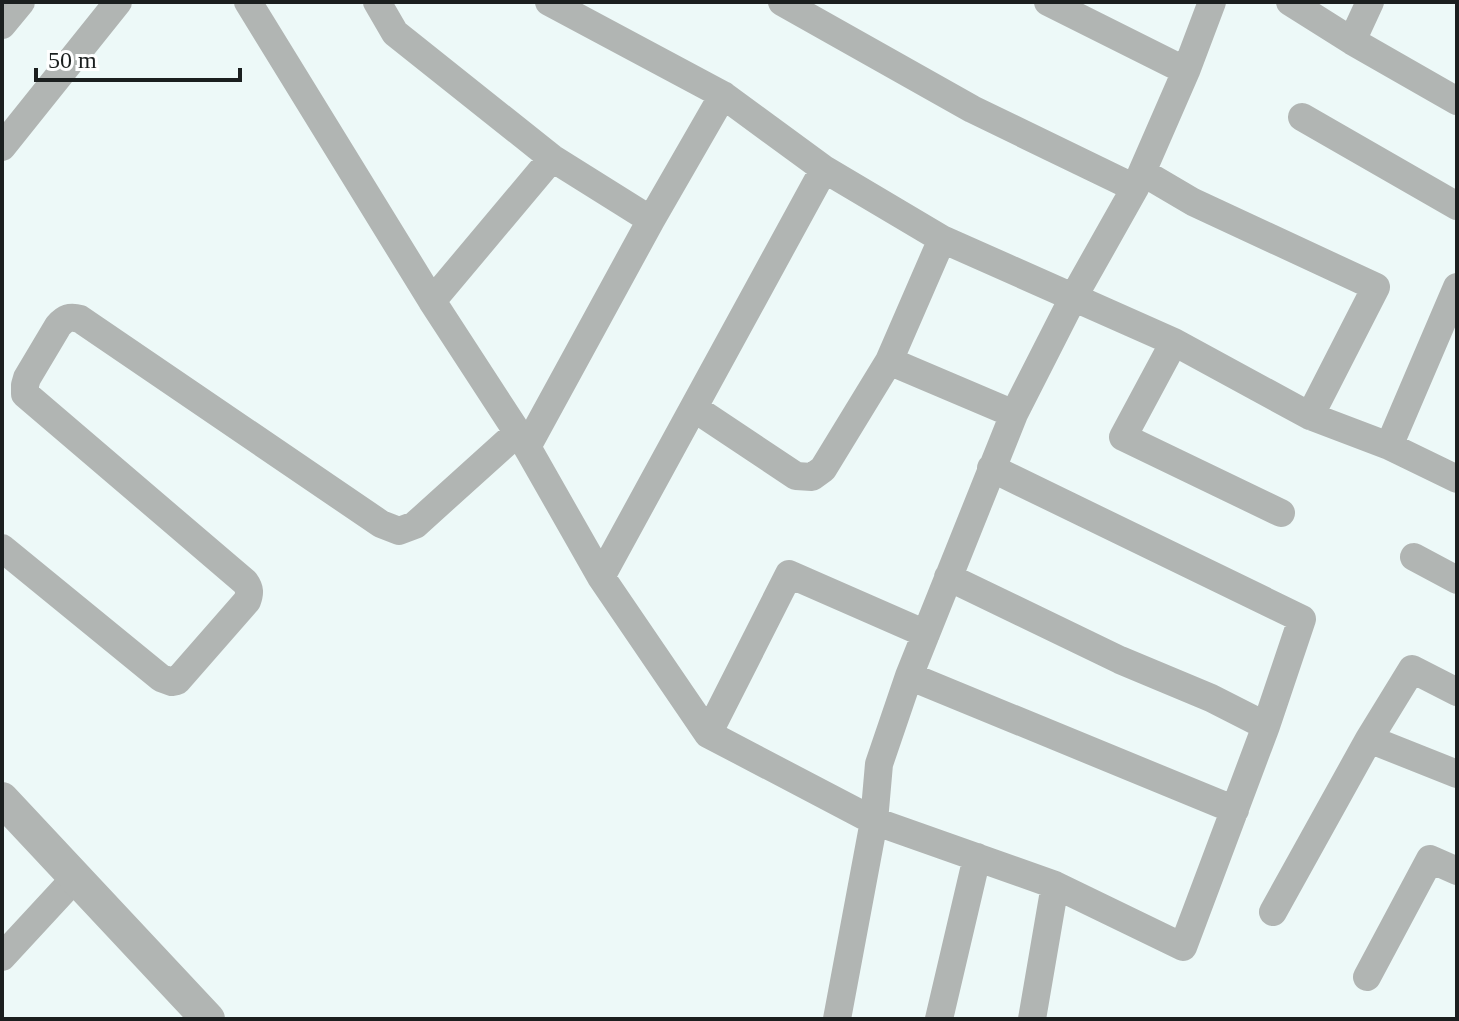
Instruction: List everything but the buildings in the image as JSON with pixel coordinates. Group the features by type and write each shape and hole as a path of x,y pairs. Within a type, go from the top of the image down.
{"street":[{"path":"2,25 21,2"},
{"path":"2,147 118,2"},
{"path":"248,2 432,301 522,440 601,577 708,734 874,821 1055,885 1183,947 1266,726 1302,619 991,468"},
{"path":"377,2 395,33 552,158 651,220"},
{"path":"549,2 723,95 824,169 942,239 1174,342 1310,416 1389,446 1457,479"},
{"path":"782,2 820,11 972,109 1193,202 1376,287 1310,416"},
{"path":"1048,2 1186,71"},
{"path":"837,1019 874,821 879,764 909,676 1014,414 1073,298 1139,180 1212,2"},
{"path":"1290,2 1352,41 1455,96"},
{"path":"1352,41 1370,2"},
{"path":"14,386 25,385 64,319 80,319 381,524 399,531 415,525 522,440 723,95"},
{"path":"1302,117 1457,206"},
{"path":"432,301 552,158"},
{"path":"601,577 824,169"},
{"path":"694,408 796,476 812,477 823,469 889,361 942,239"},
{"path":"1389,446 1457,287"},
{"path":"1174,342 1123,437 1281,513"},
{"path":"889,361 1014,414"},
{"path":"2,548 166,681 177,681 249,596 250,588 245,582 14,386"},
{"path":"1414,557 1457,580"},
{"path":"708,734 789,574 926,634"},
{"path":"948,577 1266,726"},
{"path":"1273,912 1369,739 1412,669 1457,692"},
{"path":"909,676 1235,810"},
{"path":"1369,739 1457,774"},
{"path":"2,799 208,1019"},
{"path":"939,1019 977,857"},
{"path":"1367,977 1430,859 1457,871"},
{"path":"2,957 76,877"},
{"path":"1032,1019 1055,885"}]}
